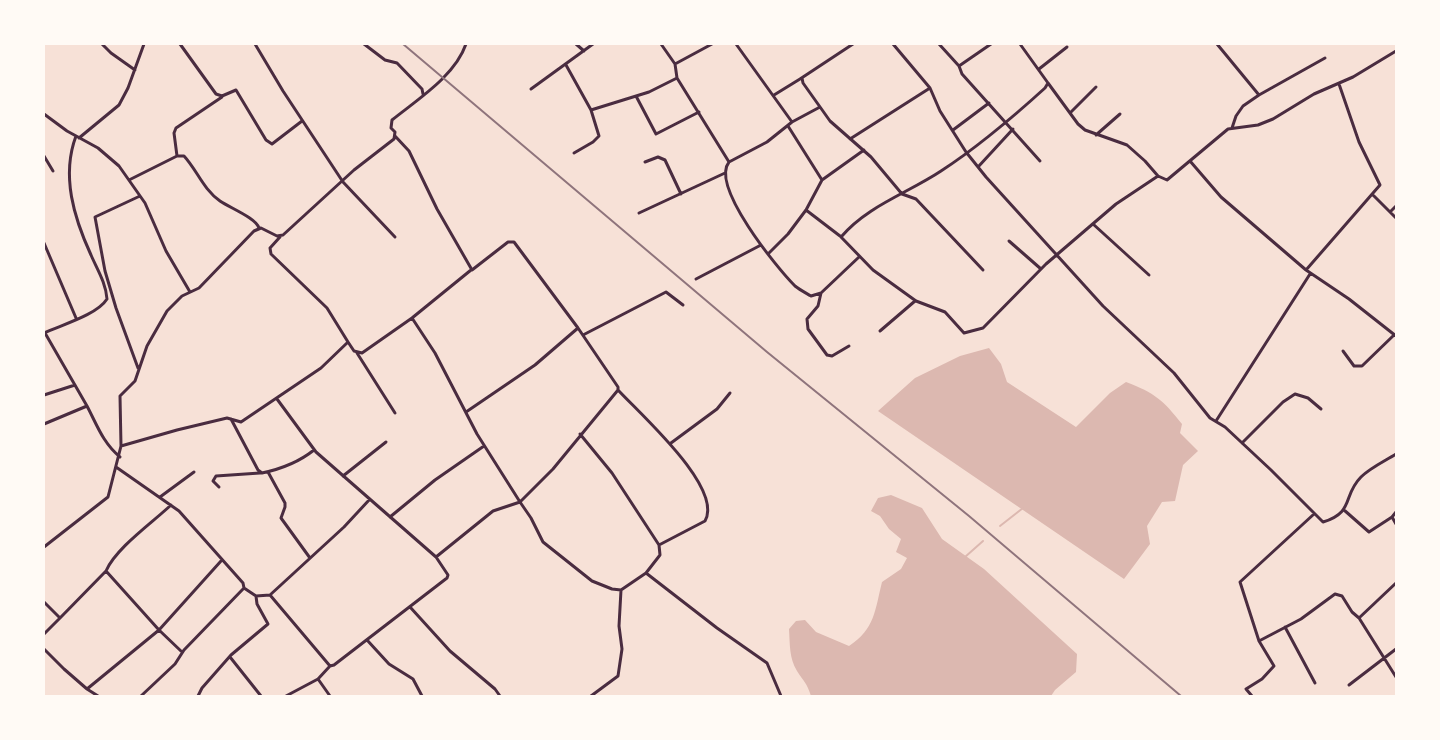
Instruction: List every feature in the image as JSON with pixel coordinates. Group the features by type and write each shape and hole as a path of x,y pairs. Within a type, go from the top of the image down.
{"street":[{"path":"102,44 135,70"},
{"path":"120,457 109,448 44,333 90,313 107,299 103,280 75,217 69,165 70,153 77,137 119,105 128,88 144,44"},
{"path":"180,44 216,94 222,96 236,90 266,140 272,144 302,121"},
{"path":"255,44 343,182 395,237"},
{"path":"364,44 385,60 397,63 422,89 423,94"},
{"path":"466,44 462,56 438,82 392,120 391,128 409,151 437,209 472,270"},
{"path":"576,44 584,51"},
{"path":"531,89 593,44"},
{"path":"661,44 675,64 677,78 729,162"},
{"path":"675,64 712,44"},
{"path":"736,44 792,122"},
{"path":"774,95 853,44"},
{"path":"893,44 930,88 952,130 978,167 1103,306 1173,373 1210,418 1242,443 1323,522 1336,518 1344,510 1362,475 1396,454"},
{"path":"939,44 959,66 962,74 1040,160"},
{"path":"959,66 991,44"},
{"path":"1020,44 1085,130 1127,146 1145,160 1158,176 1167,180 1220,135 1232,128 1258,125 1273,119 1314,94 1339,84 1396,51"},
{"path":"1217,44 1259,95"},
{"path":"1039,69 1067,47"},
{"path":"1232,128 1243,106 1325,58"},
{"path":"566,64 591,110 599,135 593,142 574,153"},
{"path":"591,110 636,96 677,78"},
{"path":"800,79 802,78 803,83 830,121 864,150 902,194 916,200 983,270"},
{"path":"841,237 874,209 940,172 1007,122 1048,83"},
{"path":"1306,270 1380,185 1359,142 1339,84"},
{"path":"1071,112 1096,87"},
{"path":"850,139 930,88"},
{"path":"177,156 174,133 176,128 227,94"},
{"path":"636,96 656,134 699,112"},
{"path":"952,130 989,103"},
{"path":"820,107 792,122 767,142 729,162 725,173 729,192 754,236 768,254 796,287 812,296 821,293 858,257"},
{"path":"44,114 77,137 98,148 119,166 140,196 166,251 190,292"},
{"path":"1096,135 1120,114"},
{"path":"788,126 822,180"},
{"path":"978,167 1013,129"},
{"path":"395,136 354,170 270,248 271,254 327,308 395,413"},
{"path":"768,254 788,234 806,210 822,180 864,150"},
{"path":"44,156 53,171"},
{"path":"129,180 177,156 184,156 210,193 256,222 259,228 280,237"},
{"path":"645,162 658,157 665,160 681,194"},
{"path":"1190,161 1221,197 1306,270 1349,299 1395,335 1362,366 1354,366 1343,351"},
{"path":"639,213 725,173"},
{"path":"806,210 841,237 858,257 916,301 945,312 964,333 983,328 1058,254 1116,204 1158,176"},
{"path":"1372,194 1396,218"},
{"path":"139,369 122,326 105,271 94,218 140,196"},
{"path":"1390,212 1396,206"},
{"path":"1093,224 1149,275"},
{"path":"44,547 108,497 120,457 120,396 135,381 147,346 162,320 182,296 198,288 259,228"},
{"path":"1009,241 1041,269"},
{"path":"356,352 362,353 412,318 508,242 514,242 583,335 618,390 671,443 690,469 705,497 709,509 705,521 659,545"},
{"path":"44,243 76,319"},
{"path":"696,279 761,245"},
{"path":"1216,422 1310,273"},
{"path":"583,335 666,292 683,305"},
{"path":"821,293 818,306 807,319 808,329 827,355 832,356 849,346"},
{"path":"880,332 916,301"},
{"path":"412,318 435,353 484,446 531,518 543,542 592,581 621,590 646,573 660,555 659,545 646,529 612,474 580,434"},
{"path":"466,412 535,365 578,328"},
{"path":"121,446 227,418 242,422 321,368 348,342"},
{"path":"44,395 75,385"},
{"path":"436,557 494,511 520,502 553,469 618,390"},
{"path":"671,443 717,409 730,393"},
{"path":"1242,443 1283,402 1295,394 1308,398 1321,409"},
{"path":"277,399 314,450 436,557 448,575 410,607 330,666 318,679 286,696"},
{"path":"44,424 87,406"},
{"path":"231,419 254,464 262,473"},
{"path":"343,476 386,442"},
{"path":"390,517 435,480 484,446"},
{"path":"219,487 213,481 216,476 268,472 306,457 314,450"},
{"path":"116,467 179,511 243,584 244,588 256,596 270,595 344,527 370,499"},
{"path":"160,497 194,472"},
{"path":"268,472 285,503 281,518 310,558"},
{"path":"44,634 106,571 130,542 171,506"},
{"path":"1344,510 1369,532 1396,512"},
{"path":"1252,696 1246,688 1262,680 1274,666 1259,641 1240,582 1314,514"},
{"path":"1392,517 1396,524"},
{"path":"87,689 159,630 221,561"},
{"path":"106,571 159,630 183,652"},
{"path":"646,573 767,663 781,696"},
{"path":"1359,618 1396,583"},
{"path":"141,696 175,664 183,652 244,588"},
{"path":"591,696 618,676 622,648 619,626 621,590"},
{"path":"1259,641 1301,619 1335,594 1342,596 1352,612 1359,618 1396,677"},
{"path":"270,595 330,666"},
{"path":"198,696 202,688 230,657 268,624 257,604 256,596"},
{"path":"44,602 60,618"},
{"path":"410,607 450,651 495,689 500,696"},
{"path":"1285,627 1315,683"},
{"path":"367,640 389,664 413,679 422,696"},
{"path":"44,649 64,669 98,696"},
{"path":"1349,685 1396,649"},
{"path":"230,657 261,696"},
{"path":"318,679 330,696"}],"shaded area":[{"path":"989,348 1001,364 1007,382 1076,427 1110,393 1126,382 1164,403 1182,424 1180,433 1198,451 1183,465 1175,501 1162,502 1147,526 1150,544 1124,579 878,411 915,378 960,356"},
{"path":"891,495 922,508 942,539 984,569 1077,654 1076,672 1051,696 811,696 793,661 789,629 796,621 805,620 816,632 849,646 864,633 873,618 882,582 901,569 907,558 896,552 901,539 889,529 880,516 871,511 878,498"}],"waterway":[{"path":"1000,526 1023,508"},
{"path":"965,557 983,541"}],"railway":[{"path":"403,44 767,352 969,516 1181,696"}]}
